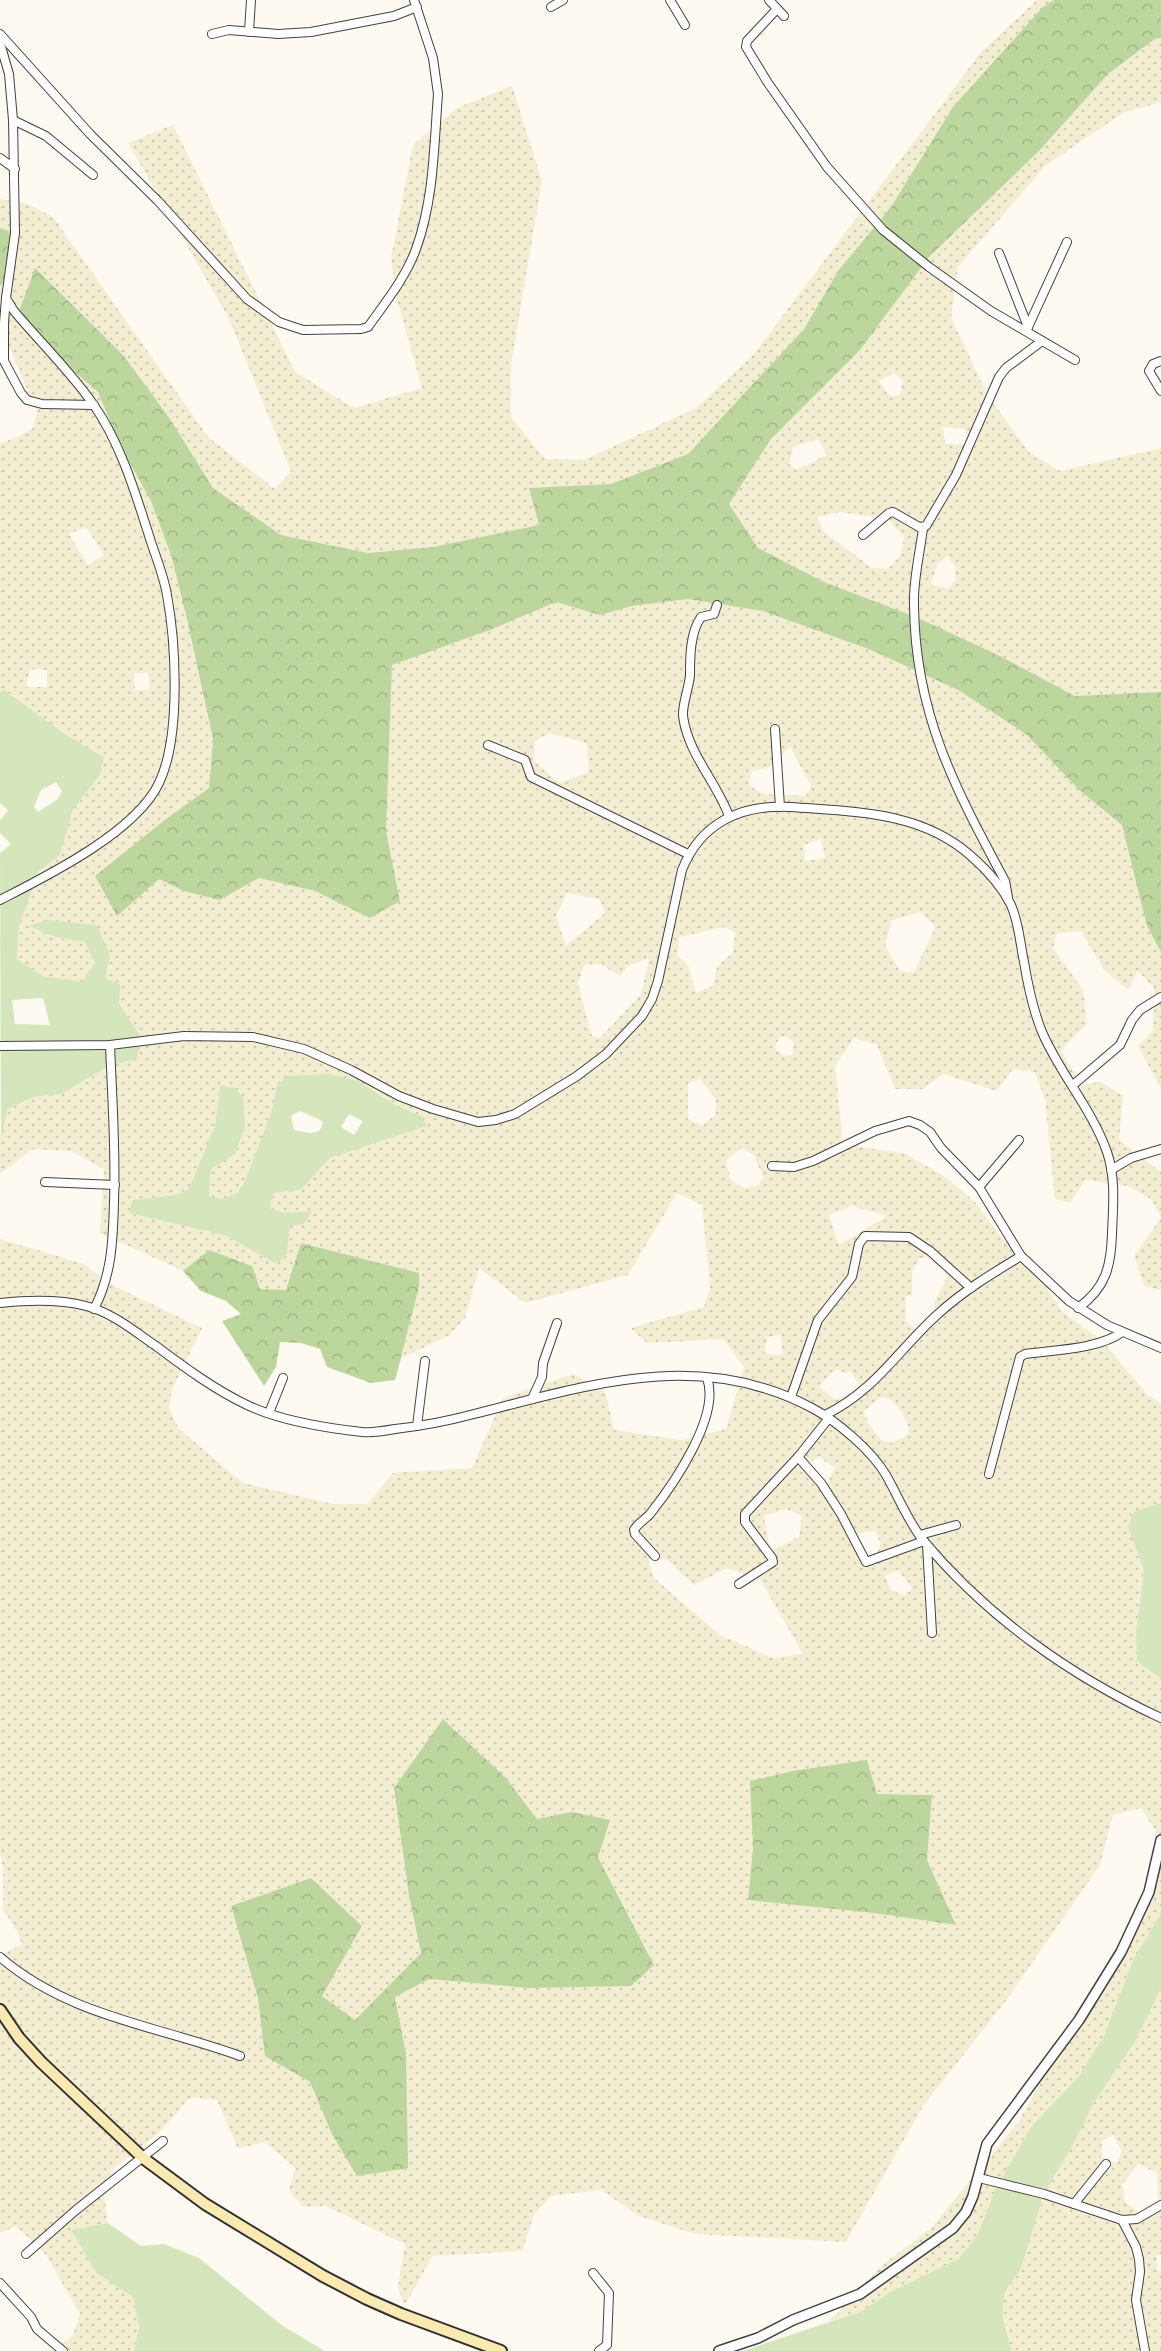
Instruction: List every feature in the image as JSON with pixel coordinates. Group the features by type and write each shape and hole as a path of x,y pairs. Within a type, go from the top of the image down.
{"main road":[{"path":"0,2010 19,2038 41,2062 143,2158 205,2204 323,2276 401,2314 501,2351"}],"street":[{"path":"249,32 251,0"},
{"path":"551,7 562,0"},
{"path":"670,0 685,25"},
{"path":"769,0 784,16"},
{"path":"0,34 90,134 158,201 248,299 279,322 303,330 368,327 399,281 416,250 427,209 438,94 433,58 415,4 394,16 332,29 278,34 229,30 212,34"},
{"path":"777,9 747,41 746,46 768,83 827,167 861,207 901,246 991,311 1030,330 1041,341 1075,360"},
{"path":"0,44 9,74 14,120 15,169 15,233 6,298 2,355 8,370 27,400 42,404 94,405"},
{"path":"14,120 46,136 93,175"},
{"path":"0,158 15,169"},
{"path":"1030,330 1067,242"},
{"path":"999,253 1030,330"},
{"path":"0,900 42,879 123,826 143,806 159,784 168,756 174,692 171,622 166,591 138,500 110,435 94,405 20,318 6,298"},
{"path":"1041,341 1006,368 999,377 956,475 942,502 923,528 914,604 923,692 940,750 1005,881 1008,899 1017,922 1032,1001 1039,1022 1056,1059 1107,1152 1114,1201 1111,1263 1105,1277 1087,1301 1078,1308"},
{"path":"1161,361 1153,364 1149,371 1161,391"},
{"path":"863,535 893,512 923,528"},
{"path":"717,605 714,614 701,617 694,632 688,692 683,705 683,715 693,750 718,789 729,816"},
{"path":"775,729 780,807"},
{"path":"488,745 525,760 531,777 688,854"},
{"path":"0,1046 110,1045 184,1036 218,1035 263,1039 304,1049 351,1070 399,1096 434,1109 478,1122 496,1120 515,1114 577,1077 606,1054 642,1016 652,999 658,981 682,870 688,854 712,827 729,816 743,811 780,807 881,814 929,828 949,838 970,855 1008,899"},
{"path":"1072,1085 1120,1044 1132,1020 1140,1010 1161,997"},
{"path":"94,1309 106,1283 113,1244 115,1185 110,1045"},
{"path":"771,1166 794,1167 813,1161 875,1131 909,1121 920,1125 930,1132 941,1148 979,1187 1021,1256 1078,1308 1122,1332 1161,1348"},
{"path":"979,1187 1019,1140"},
{"path":"1111,1170 1131,1158 1161,1149"},
{"path":"45,1182 115,1185"},
{"path":"791,1397 818,1320 852,1278 859,1244 865,1236 909,1237 930,1251 971,1288"},
{"path":"740,1584 773,1562 745,1522 745,1514 798,1457 827,1417 872,1383 937,1314 971,1288 1021,1256"},
{"path":"0,1303 38,1301 67,1303 94,1309 123,1323 179,1363 247,1405 269,1413 326,1427 368,1433 417,1426 635,1377 707,1378 769,1390 791,1397 827,1417 878,1463 923,1540 965,1585 1035,1646 1101,1686 1161,1718"},
{"path":"1087,1301 1088,1314"},
{"path":"532,1399 542,1377 543,1363 557,1323"},
{"path":"989,1474 1020,1357 1025,1354 1090,1344 1110,1339 1122,1332"},
{"path":"417,1426 425,1360"},
{"path":"269,1413 283,1378"},
{"path":"655,1556 634,1530 648,1516 680,1473 688,1458 708,1408 707,1378"},
{"path":"798,1457 820,1483 841,1514 866,1562 957,1525"},
{"path":"923,1540 932,1633"},
{"path":"719,2351 758,2338 794,2320 860,2294 953,2228 966,2212 980,2178 987,2144 1079,2020 1121,1952 1149,1892 1161,1840"},
{"path":"0,1957 17,1972 79,2006 196,2040 240,2056"},
{"path":"26,2254 163,2141"},
{"path":"1074,2204 1107,2164"},
{"path":"980,2178 1005,2183 1122,2220 1137,2219 1161,2205"},
{"path":"1122,2220 1136,2247 1139,2259 1140,2272 1136,2300 1145,2351"},
{"path":"593,2273 607,2289 609,2297 607,2345 599,2351"},
{"path":"0,2283 31,2317 38,2329 63,2351"}],"shaded area":[{"path":"1037,0 1054,0 1043,7 891,207 838,271 804,329 688,454 611,484 529,488 539,525 433,547 368,553 281,535 213,488 170,419 124,356 64,363 98,392 119,443 151,501 171,555 187,619 213,739 209,788 166,819 159,879 184,891 219,900 259,878 315,891 370,918 400,901 386,831 392,665 490,630 556,602 600,615 632,606 688,599 763,611 871,650 958,690 1026,734 1079,790 1122,825 1147,926 1161,952 1161,1089 1138,1046 1153,1030 1154,988 1138,971 1128,990 1104,970 1081,931 1057,933 1053,948 1083,990 1087,1024 1061,1050 1081,1085 1101,1082 1123,1096 1119,1140 1161,1172 1161,1218 1151,1199 1128,1186 1085,1180 1070,1203 1055,1199 1045,1100 1035,1072 1013,1069 997,1091 943,1074 923,1089 895,1089 877,1045 854,1038 835,1066 843,1144 905,1154 944,1176 974,1201 1004,1241 1016,1248 1034,1266 1060,1309 1103,1342 1147,1394 1161,1404 1161,1503 1134,1512 1128,1527 1144,1571 1136,1631 1137,1660 1161,1679 1161,1840 1141,1808 1113,1815 1100,1865 1005,2002 923,2106 846,2242 696,2234 639,2216 601,2190 551,2196 534,2215 522,2251 433,2256 404,2306 398,2287 405,2244 326,2206 303,2207 289,2191 295,2168 265,2142 238,2149 217,2100 190,2098 161,2131 112,2170 104,2195 108,2223 71,2230 96,2273 133,2297 139,2326 134,2351 55,2351 73,2335 80,2314 46,2255 16,2226 0,2233 0,1955 22,1944 3,1909 3,1867 0,1854 0,1239 84,1264 108,1283 202,1328 172,1390 169,1407 178,1428 243,1483 333,1504 368,1504 393,1473 472,1468 503,1398 573,1374 605,1391 614,1430 681,1440 726,1429 744,1367 723,1339 647,1343 631,1328 704,1307 710,1287 702,1205 677,1193 628,1275 525,1303 479,1268 465,1318 450,1335 402,1358 395,1380 419,1287 419,1273 301,1243 287,1290 260,1289 251,1266 209,1250 183,1271 100,1233 104,1169 71,1151 32,1149 0,1174 0,1137 8,1109 34,1097 61,1094 108,1066 143,1040 105,979 97,925 29,926 56,937 85,942 95,963 82,983 43,976 17,959 19,927 38,871 60,854 73,809 100,775 104,757 68,736 4,690 0,693 0,443 18,437 33,428 37,412 10,349 0,347 0,286 10,277 9,232 0,228 0,199 26,203 53,217 208,437 275,489 291,471 229,319 128,143 173,125 295,372 354,408 422,388 397,300 391,258 413,145 457,108 512,86 542,181 511,364 511,417 545,459 584,460 696,408 754,354 982,51","holes":["86,527 104,555 88,565 69,534","30,669 47,670 47,687 26,687","134,673 148,673 150,689 135,691","550,733 586,743 589,772 559,783 534,761 535,741","790,747 811,786 806,796 763,794 748,785 752,771 768,768","821,839 825,858 805,861 804,845","567,893 599,899 605,913 566,946 556,916","920,912 935,927 914,972 900,971 885,945 892,920","724,927 735,932 733,952 717,967 713,986 696,993 688,965 678,956 679,937","649,958 641,994 600,1038 592,1036 578,984 584,965 601,964 620,976 628,966","786,1036 794,1043 792,1055 784,1056 774,1048 780,1037","700,1079 716,1100 715,1115 702,1126 688,1119 688,1084","358,1081 395,1105 421,1116 427,1126 330,1158 301,1190 273,1193 270,1208 284,1213 312,1211 290,1226 287,1254 277,1264 224,1235 129,1213 134,1200 176,1195 189,1189 215,1125 220,1085 235,1154 211,1169 209,1198 223,1199 237,1193 245,1181 271,1113 277,1085","742,1148 753,1154 764,1178 757,1186 744,1188 730,1179 726,1160","852,1206 887,1216 839,1245 829,1215","936,1256 947,1266 946,1280 934,1302 936,1323 919,1332 906,1321 906,1296 912,1296 912,1272 920,1258","781,1335 782,1355 765,1354 767,1337","836,1369 845,1373 851,1371 859,1385 851,1393 835,1400 819,1386","881,1397 889,1399 900,1410 909,1427 907,1435 892,1443 881,1440 868,1423 864,1411","819,1457 835,1468 823,1490 806,1465","786,1509 802,1516 799,1537 770,1551 764,1516","875,1531 881,1543 871,1567 849,1534","648,1558 666,1559 694,1585 728,1568 761,1581 803,1654 773,1658 720,1635 654,1578","898,1570 912,1588 905,1596 891,1590 885,1576","444,1719 506,1778 537,1819 571,1812 598,1856 654,1964 528,1988 429,1979 395,1997 406,2054 332,2134 310,2082 265,2055 258,1998 231,1907 312,1879 362,1926 322,1996 355,2020 421,1953 409,1896 394,1788","867,1760 877,1794 932,1795 927,1860 956,1925 874,1913 748,1900 753,1847"]},
{"path":"1161,38 1161,102 1123,113 1045,166 958,267 951,317 988,396 1029,452 1060,471 1161,448 1161,692 1075,696 1000,656 824,582 758,548 729,504 771,439 860,350 929,257 1040,150 1108,74 1156,39","holes":["894,373 903,381 900,395 890,396 879,381","943,427 964,429 968,436 965,445 945,444","818,439 827,455 796,470 789,464 793,447","840,512 888,519 904,537 901,554 888,569 872,568 824,532 817,517","947,556 955,566 956,580 948,588 931,585 937,565"]},
{"path":"1161,1218 1161,1290 1144,1286 1134,1256"},
{"path":"1161,1867 1161,1913 1133,1960 1104,2036 1079,2076 1031,2128 995,2190 977,2236 958,2259 890,2292 862,2311 830,2321 880,2267 932,2227 1019,2121"},
{"path":"1161,1987 1161,2255 1156,2256 1158,2271 1161,2271 1161,2351 1012,2351 1001,2305 1011,2281 1020,2271 1044,2194 1074,2143 1092,2106 1136,2040","holes":["1113,2135 1122,2151 1117,2163 1101,2159 1102,2141","1138,2164 1157,2173 1158,2202 1142,2215 1125,2202 1122,2185"]}],"green space":[{"path":"1054,0 1161,0 1161,38 1155,39 1108,74 1040,150 929,257 860,350 771,439 729,504 758,548 824,582 918,618 1000,656 1075,696 1161,692 1161,952 1147,926 1122,825 1079,790 1026,734 958,690 871,650 763,611 688,599 632,606 600,615 556,602 490,630 392,665 386,831 400,901 370,918 315,891 259,878 219,900 184,891 159,879 117,916 95,876 209,788 213,739 171,555 151,501 119,443 98,392 64,363 18,314 35,268 124,356 170,419 213,488 281,535 368,553 433,547 539,525 529,488 611,484 688,454 804,329 838,271 891,207 953,107 1043,7"},
{"path":"0,228 9,231 14,261 10,273 0,286"},
{"path":"4,690 68,736 104,757 100,775 73,809 60,855 38,872 19,927 17,959 43,976 82,982 95,963 85,942 56,937 28,926 48,920 97,925 110,956 105,978 120,984 119,1003 143,1040 136,1059 108,1066 61,1094 34,1097 8,1109 1,1138 0,853 11,844 0,833 0,821 8,810 0,803 0,693","holes":["56,782 62,791 58,799 38,812 34,807 41,790","43,998 50,1025 15,1024 12,1000"]},
{"path":"329,1074 358,1081 395,1105 422,1116 427,1126 330,1158 301,1190 273,1193 270,1208 284,1213 312,1211 304,1224 290,1226 287,1254 277,1264 224,1235 129,1213 133,1200 176,1195 189,1189 215,1125 220,1085 234,1088 243,1097 245,1127 235,1154 211,1169 209,1197 223,1199 237,1193 245,1181 271,1113 277,1085 287,1076","holes":["300,1111 322,1121 323,1124 319,1131 311,1133 294,1130 291,1116","349,1114 363,1121 354,1135 341,1127"]},
{"path":"301,1243 419,1273 419,1287 395,1380 371,1383 327,1367 320,1349 301,1343 280,1342 276,1367 264,1386 222,1321 241,1314 226,1301 201,1291 183,1271 209,1250 252,1266 260,1289 286,1290"},
{"path":"1161,1503 1161,1679 1137,1661 1136,1631 1144,1571 1128,1527 1134,1512"},
{"path":"443,1719 506,1778 537,1819 571,1812 610,1820 598,1857 654,1965 631,1986 528,1988 429,1979 395,1997 406,2054 408,2168 357,2176 332,2134 310,2082 265,2056 258,1998 231,1906 311,1878 362,1926 322,1996 355,2020 421,1953 409,1896 394,1788"},
{"path":"867,1760 877,1794 932,1795 927,1860 956,1925 874,1913 748,1900 753,1847 750,1781 793,1771"},
{"path":"1161,1913 1161,1988 1136,2040 1092,2106 1074,2143 1044,2194 1020,2271 1006,2292 1002,2310 1012,2351 743,2351 862,2311 890,2292 958,2259 977,2236 995,2190 1031,2127 1079,2076 1104,2036 1133,1960"},
{"path":"108,2223 141,2246 164,2244 199,2258 283,2326 325,2351 134,2351 139,2326 133,2297 96,2273 71,2230"}]}
